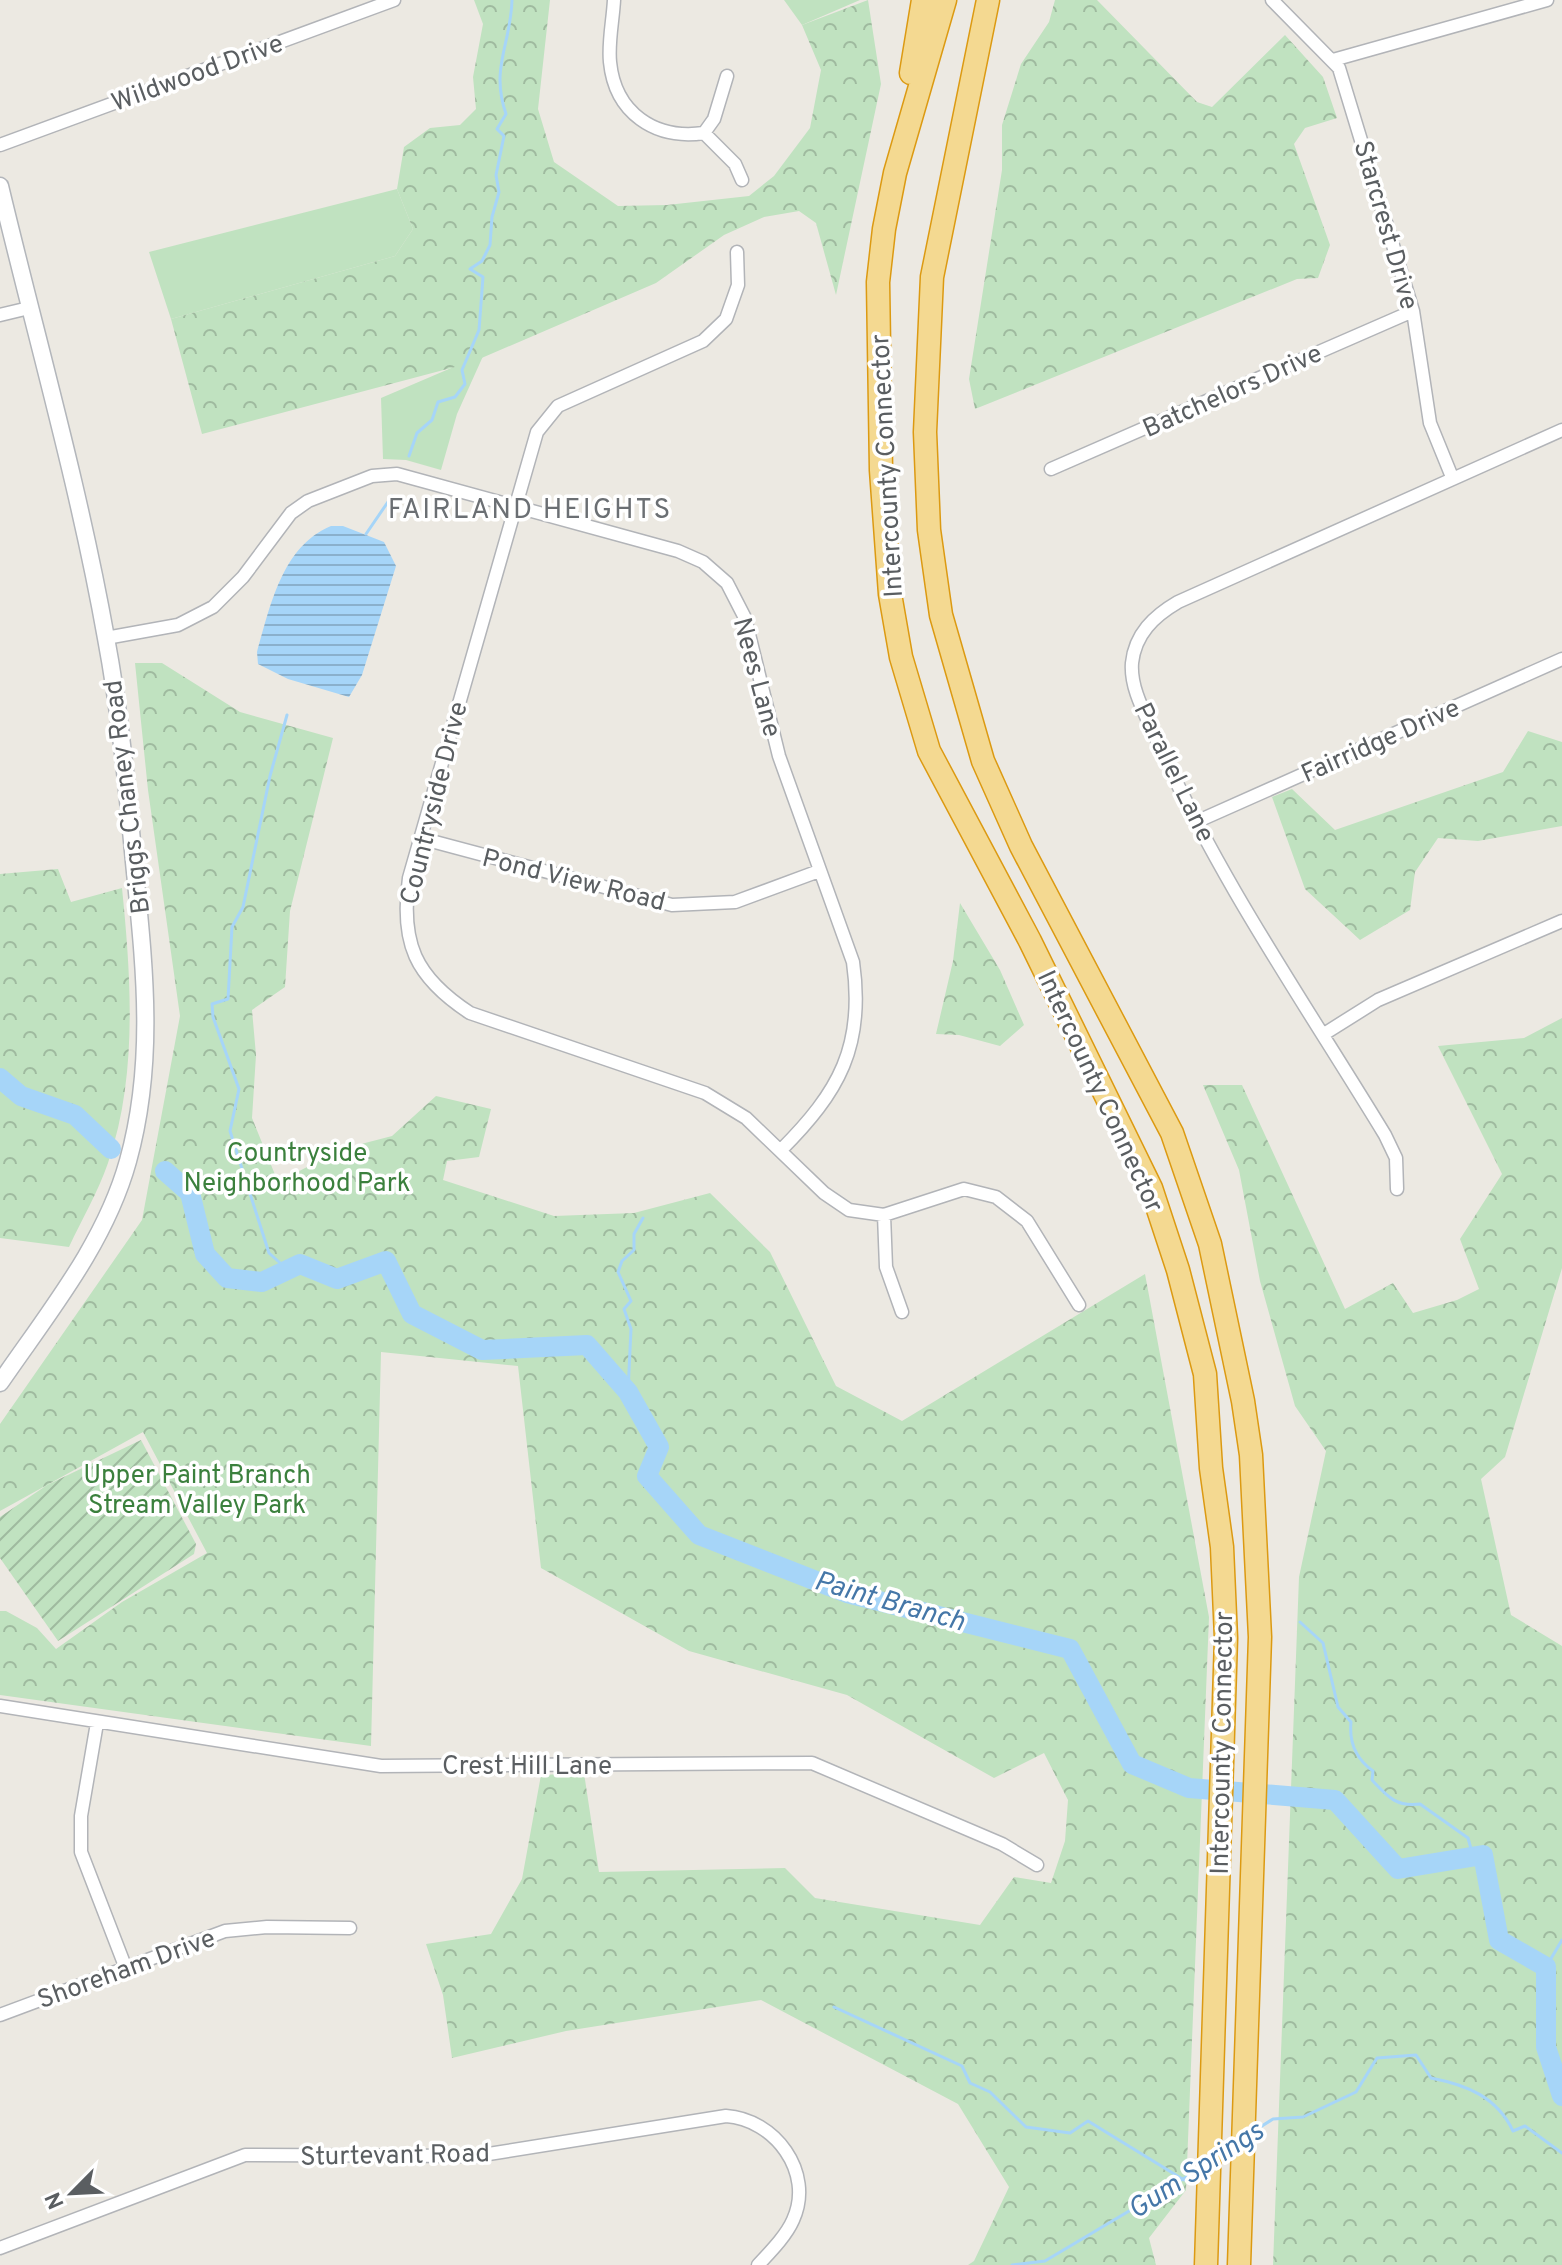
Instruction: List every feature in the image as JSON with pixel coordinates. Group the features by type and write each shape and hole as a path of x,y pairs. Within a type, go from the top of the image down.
{"highway":[{"path":"895,173 923,0"},
{"name":"Intercounty Connector","path":"945,0 895,173 878,282 880,456 890,594 901,657 929,751 1030,941 1151,1188 1205,1374 1211,1468 1222,1547 1226,1638 1206,2265"},
{"name":"Intercounty Connector","path":"988,0 932,277 925,432 934,578 954,668 983,761 1021,846 1149,1084 1172,1133 1210,1244 1243,1401 1251,1455 1260,1637 1239,2265"}],"main road":[{"name":"Briggs Chaney Road","path":"0,186 106,638 146,959 148,1019 141,1086 128,1160 113,1202 69,1284 0,1383"}],"street":[{"name":"Wildwood Drive","path":"0,145 394,0"},
{"path":"614,0 609,60 616,90 626,107 641,122 665,133 704,133 735,164 742,180"},
{"name":"Starcrest Drive","path":"1272,0 1333,60 1354,110 1413,311 1430,423 1452,477"},
{"path":"1333,60 1547,0"},
{"path":"704,133 714,119 727,76"},
{"name":"Countryside Drive","path":"737,252 738,285 726,319 703,341 558,406 537,432 409,878 404,911 409,942 421,970 440,993 470,1013 705,1093 746,1118 824,1193 849,1210 884,1215 909,1210 945,1193 964,1189 996,1197 1027,1221 1079,1305"},
{"path":"0,315 29,308"},
{"name":"Batchelors Drive","path":"1051,469 1413,311"},
{"name":"Parallel Lane","path":"1397,1189 1396,1158 1173,776 1136,695 1132,664 1146,627 1178,602 1562,430"},
{"name":"Nees Lane","path":"106,638 178,625 213,607 243,577 291,513 308,501 372,476 397,474 514,504 678,551 703,562 727,583 745,618 779,756 853,962 857,993 856,1026 847,1063 818,1113 781,1150"},
{"name":"Fairridge Drive","path":"1198,821 1562,659"},
{"name":"Pond View Road","path":"420,838 672,905 735,902 819,871"},
{"path":"1324,1034 1378,1000 1562,921"},
{"path":"884,1215 886,1267 902,1312"},
{"name":"Crest Hill Lane","path":"0,1706 381,1766 812,1763 1002,1844 1037,1865"},
{"path":"97,1723 81,1816 81,1852 125,1966"},
{"name":"Shoreham Drive","path":"0,2015 225,1931 267,1927 350,1928"},
{"name":"Sturtevant Road","path":"0,2248 245,2155 476,2156 726,2116 741,2117 775,2136 789,2154 798,2183 793,2220 758,2265"}],"green space":[{"path":"474,0 550,0 538,109 554,162 618,206 667,205 749,196 774,176 810,128 821,70 802,25 868,0 881,84 836,295 816,223 799,211 764,217 724,235 656,283 470,363 202,434 171,319 395,256 413,229 397,189 404,147 430,128 460,125 476,109 473,77 483,24"},
{"path":"784,0 860,0 802,25"},
{"path":"1055,0 1097,0 1197,102 1212,107 1285,35 1323,77 1337,118 1305,128 1294,144 1330,245 1318,278 1297,279 975,409 969,379 1002,170 1002,125 1021,64 1049,22"},
{"path":"397,189 413,229 395,256 171,319 149,252"},
{"path":"484,354 457,414 441,470 406,460 383,459 381,398"},
{"name":"Upper Paint Branch Stream Valley Park","path":"135,663 162,663 240,712 333,738 290,911 285,987 252,1010 256,1055 252,1118 278,1182 342,1149 392,1136 436,1096 491,1109 479,1157 447,1161 443,1180 554,1216 634,1213 710,1193 770,1252 836,1386 902,1421 1145,1274 1209,1617 1186,2190 1149,2238 1156,2265 968,2265 974,2261 1009,2187 958,2104 761,2000 566,2031 452,2058 443,1995 426,1944 491,1934 522,1879 541,1775 584,1773 599,1872 785,1868 815,1898 980,1925 1014,1877 1051,1883 1065,1841 1068,1800 1044,1753 994,1778 847,1695 689,1651 541,1568 518,1366 381,1352 371,1746 0,1695 0,1611 6,1611 37,1628 56,1649 122,1602 207,1553 143,1432 0,1511 0,1424 142,1220 180,1016 148,790"},
{"path":"1528,731 1562,742 1562,826 1478,841 1438,838 1415,872 1410,910 1360,940 1305,889 1272,797 1292,789 1335,830 1503,772"},
{"path":"58,869 71,902 122,888 128,956 128,1061 118,1130 104,1174 69,1247 0,1238 0,874"},
{"path":"960,903 1000,970 1024,1025 1000,1046 959,1035 936,1034 953,961"},
{"path":"1562,1018 1562,1268 1505,1457 1481,1479 1511,1615 1562,1646 1562,2265 1273,2265 1299,1577 1326,1451 1295,1406 1260,1281 1239,1170 1203,1085 1242,1085 1345,1309 1393,1283 1413,1313 1457,1300 1479,1289 1460,1239 1502,1174 1438,1046 1524,1038"},
{"path":"141,1440 196,1544 194,1554 58,1641 0,1558 0,1517 47,1485"}],"water":[{"path":"331,526 343,526 384,542 396,566 362,675 349,697 288,679 258,664 257,652 280,580 301,548 314,535"}],"waterway":[{"path":"409,456 417,433 432,420 438,402 455,397 465,384 462,370 479,330 483,277 470,269 482,261 490,245 492,217 499,192 496,175 504,136 497,129 506,114 500,83 512,0"},
{"path":"366,534 392,496"},
{"path":"287,715 270,776 243,907 232,927 228,999 212,1004 213,1017 239,1089 230,1131 269,1253 288,1270"},
{"name":"Paint Branch","path":"0,1078 21,1096 75,1115 111,1149"},
{"name":"Paint Branch","path":"165,1171 190,1193 205,1254 227,1278 262,1282 300,1264 337,1279 386,1261 412,1314 482,1350 587,1345 628,1392 659,1447 647,1476 699,1535 847,1593 1070,1649 1132,1764 1189,1788 1335,1800 1398,1869 1483,1855 1499,1940 1546,1967 1546,2047 1562,2096"},
{"path":"628,1392 631,1329 624,1309 631,1301 618,1272 622,1261 634,1250 634,1234 643,1218"},
{"path":"1300,1622 1323,1643 1338,1707 1351,1722 1355,1750 1373,1771 1372,1780 1393,1800 1420,1804 1468,1838 1473,1856"},
{"path":"1546,1967 1562,1940"},
{"path":"834,2007 962,2066 970,2083 990,2092 1026,2127 1070,2133 1088,2121 1184,2180"},
{"name":"Gum Springs","path":"1254,2131 1273,2119 1303,2117 1356,2092 1377,2058 1416,2055 1431,2078 1480,2094 1498,2109 1513,2131 1525,2126 1562,2153"},
{"name":"Gum Springs","path":"1218,2156 1235,2145"},
{"name":"Gum Springs","path":"1012,2265 1045,2261 1198,2170"}],"district":[{"name":"FAIRLAND HEIGHTS","path":"530,508"}],"park label":[{"name":"Countryside Neighborhood Park","path":"297,1167"}]}
